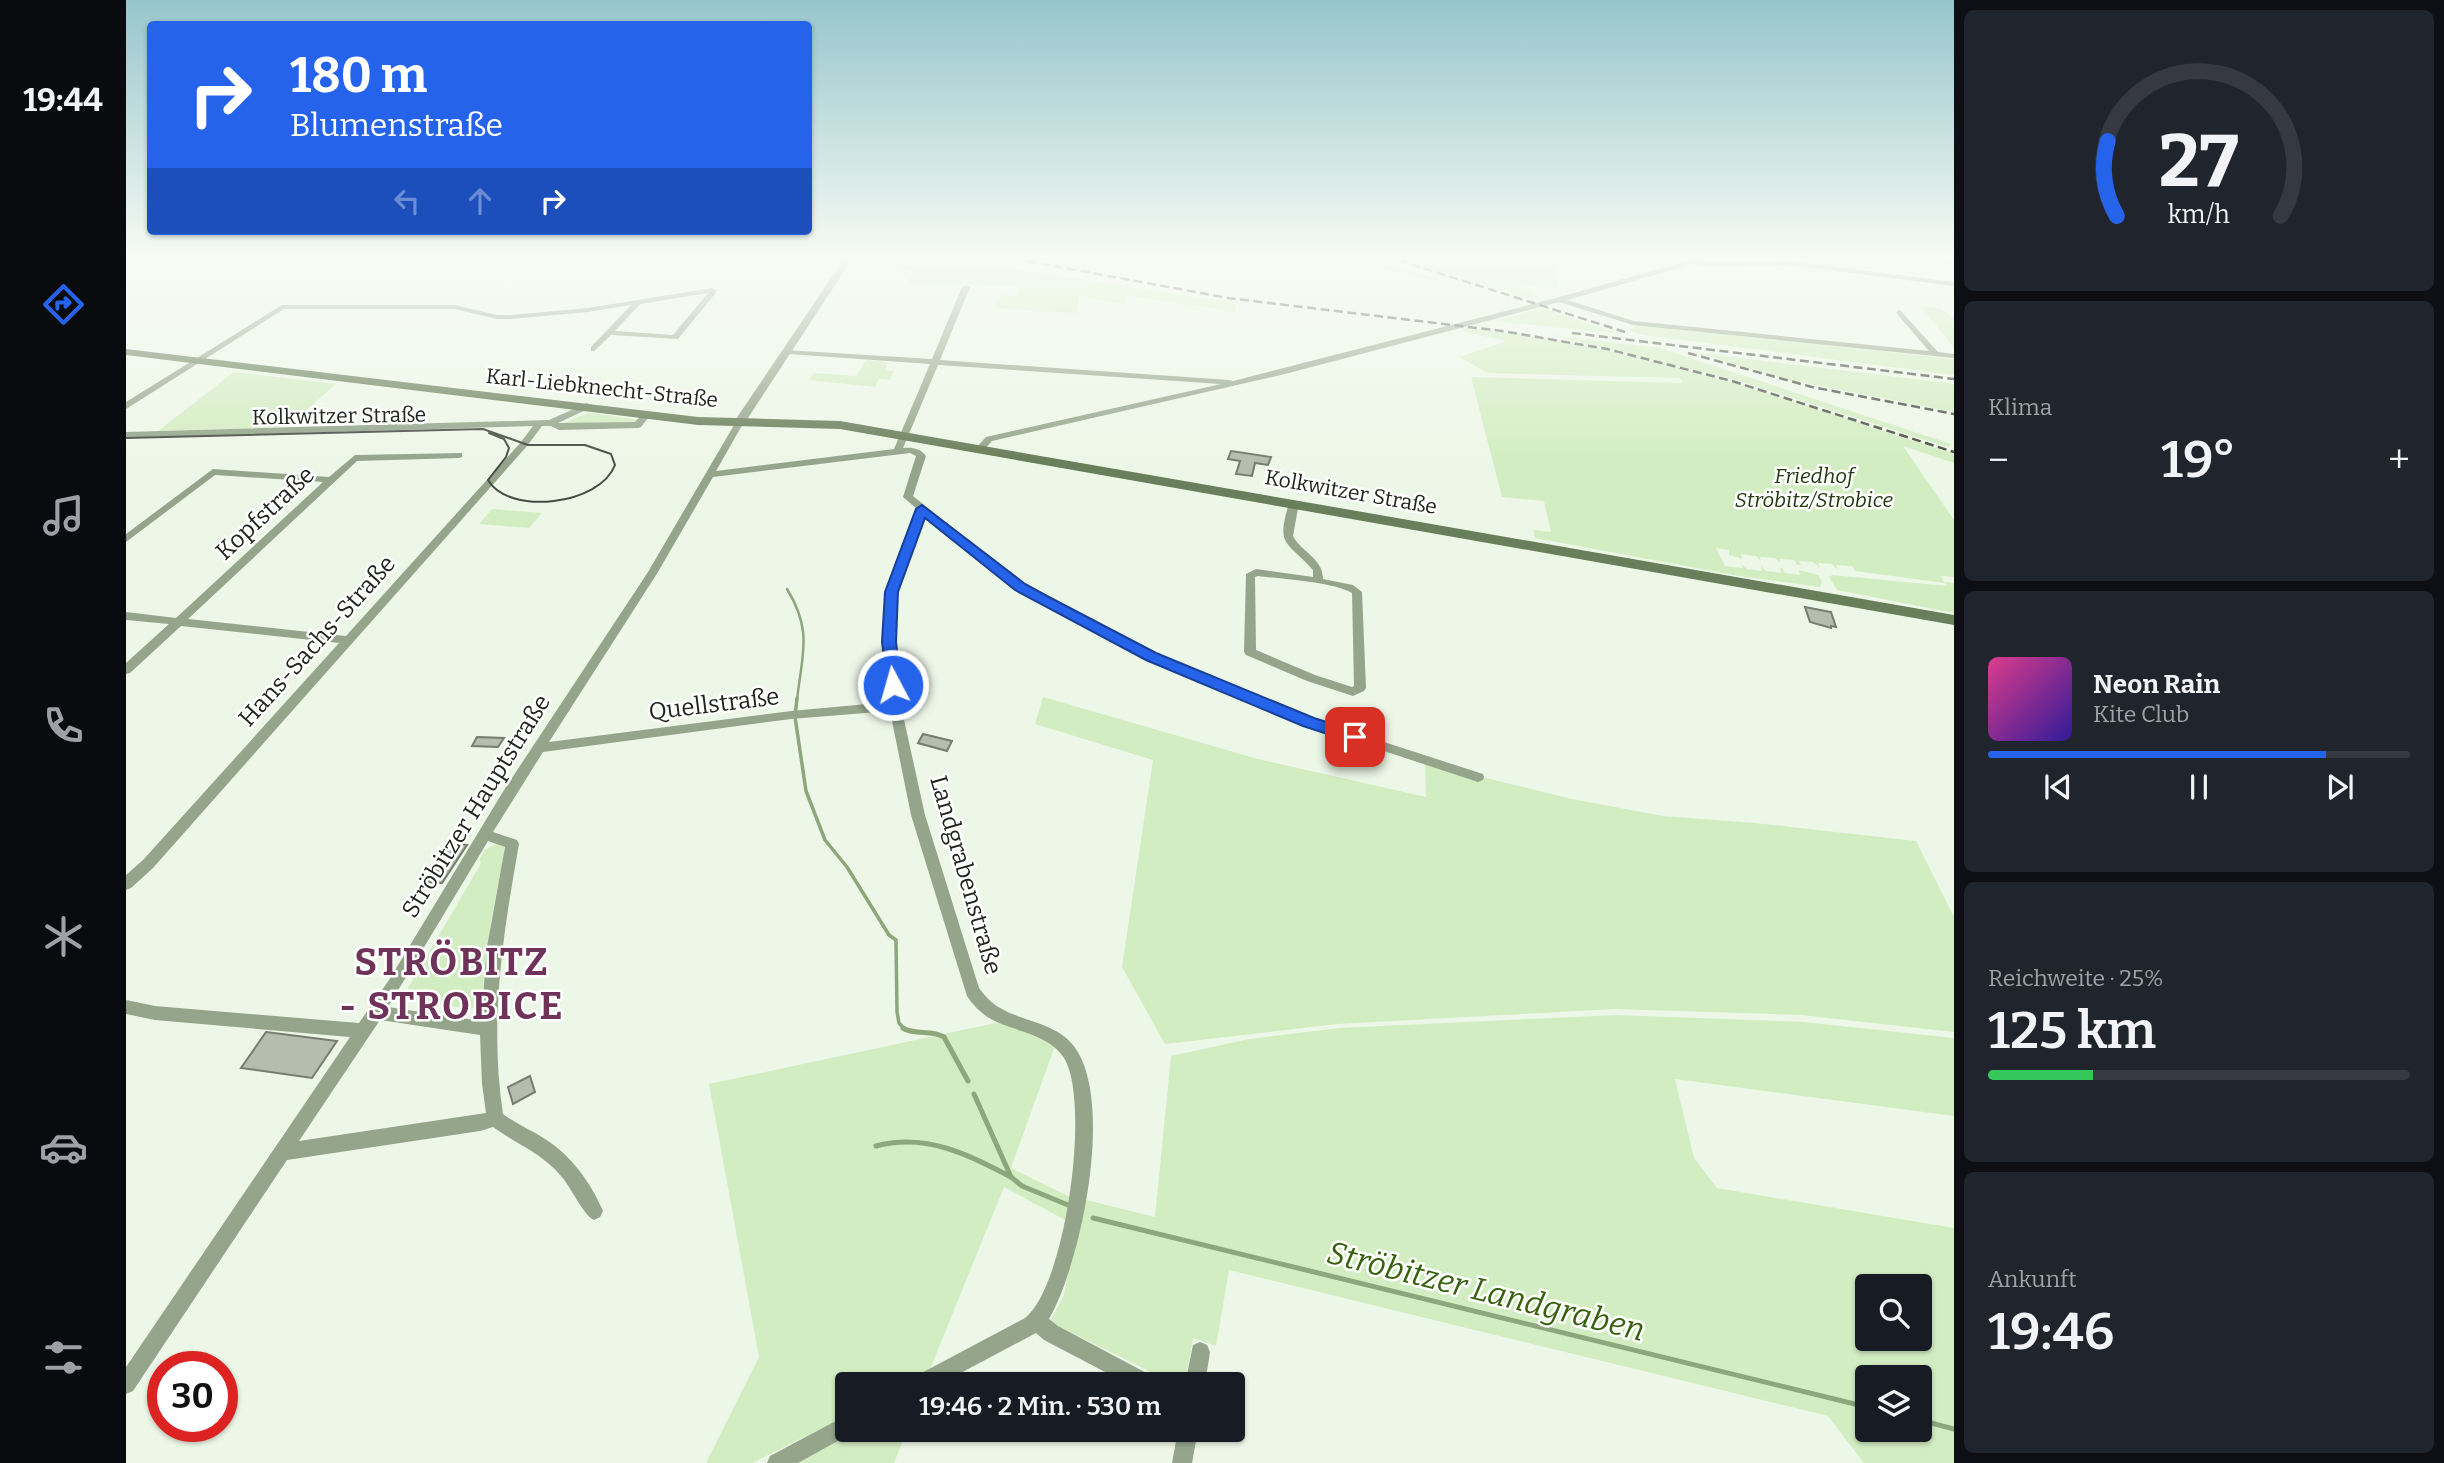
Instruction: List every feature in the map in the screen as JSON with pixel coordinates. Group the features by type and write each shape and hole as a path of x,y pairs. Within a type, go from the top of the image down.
{"main road":[{"name":"Karl-Liebknecht-Straße","path":"126,352 698,421 740,422"},
{"name":"Kolkwitzer Straße","path":"740,422 831,424 902,435 1954,620"}],"street":[{"path":"126,406 254,324"},
{"path":"594,349 618,324"},
{"path":"610,333 676,337 686,324"},
{"path":"740,422 806,324"},
{"path":"897,452 950,324"},
{"path":"979,449 989,439 1243,383 1467,324"},
{"path":"1646,324 1954,356"},
{"path":"1910,324 1935,353"},
{"path":"788,352 1243,383"},
{"name":"Kolkwitzer Straße","path":"126,442 489,433 552,424 587,406"},
{"name":"Kolkwitzer Straße","path":"552,424 559,427 638,425 647,414"},
{"name":"Ströbitzer Hauptstraße","path":"126,1384 436,919 484,834 653,572 740,422"},
{"name":"Kolkwitzer Straße","path":"126,435 536,427"},
{"name":"Hans-Sachs-Straße","path":"126,884 349,640 536,427"},
{"path":"709,475 911,450 921,456 908,497 1020,587 1151,656 1308,722 1478,777"},
{"name":"Kopfstraße","path":"126,670 355,458 459,455"},
{"path":"126,539 213,472 331,480"},
{"path":"1294,503 1285,532 1287,539 1318,569 1318,582"},
{"name":"Landgrabenstraße","path":"922,509 891,592 889,642 895,706 918,815 972,991 991,1013 1058,1040 1077,1066 1085,1111 1076,1217 1056,1290 1037,1321 943,1372"},
{"path":"1256,572 1318,582 1349,587 1357,592 1360,688 1353,692 1311,678 1250,652 1250,576 1256,572"},
{"path":"126,615 349,640"},
{"name":"Quellstraße","path":"539,748 794,714 895,706"},
{"path":"484,834 512,844 498,917 487,1028 489,1086 495,1118 514,1133 546,1150 576,1178 594,1211"},
{"path":"126,1007 155,1013 362,1031"},
{"path":"376,1012 487,1028"},
{"path":"281,1152 480,1123 495,1118"},
{"path":"1037,1321 1051,1333 1124,1372"},
{"path":"1197,1372 1200,1352"},
{"path":"777,1463 835,1432"},
{"path":"1182,1463 1186,1442"}],"green space":[{"path":"1526,324 1591,324 1621,334"},
{"path":"1935,324 1954,324 1954,347"},
{"path":"1639,325 1954,359 1954,375 1643,335 1629,330"},
{"name":"Friedhof Ströbitz/Strobice","path":"1467,328 1592,347 1653,361 1774,396 1954,454 1954,463 1903,446 1954,520 1954,577 1941,576 1944,582 1954,583 1954,613 1837,590 1829,577 1832,575 1947,586 1945,583 1855,571 1852,566 1836,565 1838,570 1832,564 1818,563 1820,568 1813,562 1799,561 1801,565 1797,565 1794,560 1780,559 1781,563 1775,558 1760,557 1761,561 1756,556 1741,554 1742,559 1729,555 1729,550 1716,548 1725,566 1743,568 1741,564 1747,569 1762,571 1761,566 1766,571 1781,573 1782,568 1785,573 1800,575 1799,570 1818,575 1822,582 1820,587 1739,576 1535,538 1533,530 1551,532 1544,501 1502,497 1471,377 1683,383 1680,378 1487,373 1460,357 1506,341 1461,331"},
{"path":"1551,335 1660,348 1951,444 1948,447 1736,380"},
{"path":"1693,352 1954,384 1954,412 1789,380"},
{"path":"866,360 888,362 885,370 894,371 890,380 879,379 875,387 809,380 814,373 857,376"},
{"path":"234,372 336,384 287,427 158,431"},
{"path":"588,413 638,420 635,423 565,423"},
{"path":"492,509 542,513 529,528 479,524"},
{"path":"1043,697 1258,759 1426,797 1425,763 1572,799 1663,816 1916,841 1954,917 1954,1032 1801,1015 1614,1009 1338,1024 1165,1044 1122,967 1153,760 1035,724"},
{"path":"496,844 504,847 504,854 491,921 481,1006 470,1009 409,999 408,988 479,867 479,860 485,850"},
{"path":"1616,1015 1804,1022 1954,1038 1954,1116 1675,1079 1694,1158 1717,1188 1954,1228 1954,1463 1864,1463 1828,1416 1229,1270 1216,1346 1193,1338 1187,1372 1151,1372 1050,1322 1064,1295 1082,1199 1155,1217 1171,1056 1249,1039 1339,1028"},
{"path":"1000,1022 1056,1043 1011,1168 1072,1198 1065,1220 1004,1187 929,1372 835,1372 835,1422 752,1463 706,1463 759,1357 709,1084"},
{"path":"835,1436 835,1442 902,1442 894,1463 783,1463"}],"building":[{"path":"1231,451 1271,457 1268,465 1255,463 1252,476 1236,474 1240,461 1228,459"},
{"path":"1805,607 1831,612 1836,627 1810,622"},
{"path":"923,734 952,741 947,751 918,743"},
{"path":"477,737 504,738 498,747 472,746"},
{"path":"452,843 467,845 442,883 426,882"},
{"path":"266,1032 337,1041 312,1078 241,1068"},
{"path":"530,1076 535,1092 513,1104 508,1087"}],"waterway":[{"name":"Ströbitzer Landgraben","path":"787,589 803,630 803,656 797,700"},
{"name":"Ströbitzer Landgraben","path":"797,698 795,717 806,791 825,840 847,867 889,935 896,940 897,1012 899,1023 903,1028"},
{"name":"Ströbitzer Landgraben","path":"903,1028 944,1037 968,1081"},
{"name":"Ströbitzer Landgraben","path":"974,1094 1011,1177"},
{"path":"876,1146 912,1142 929,1144 962,1154 1011,1177"},
{"name":"Ströbitzer Landgraben","path":"1011,1177 1022,1186 1068,1205"},
{"name":"Ströbitzer Landgraben","path":"1093,1218 1855,1404"},
{"name":"Ströbitzer Landgraben","path":"1932,1423 1954,1429"}],"tram line":[{"path":"126,438 483,429 528,445 585,445 611,454 615,465 606,479 574,497 533,502 515,498 499,491 488,480 506,457 509,448 504,439 489,433"}],"railway":[{"path":"1446,324 1607,349 1732,381 1954,452"},
{"path":"1601,324 1625,332"},
{"path":"1572,333 1954,379"},
{"path":"1688,353 1812,387 1954,414"}],"district":[{"name":"STRÖBITZ - STROBICE","path":"452,984"}],"route":[{"path":"893,685 889,642 891,592 922,509 1020,587 1042,599 1151,656 1308,722 1355,737"}]}
